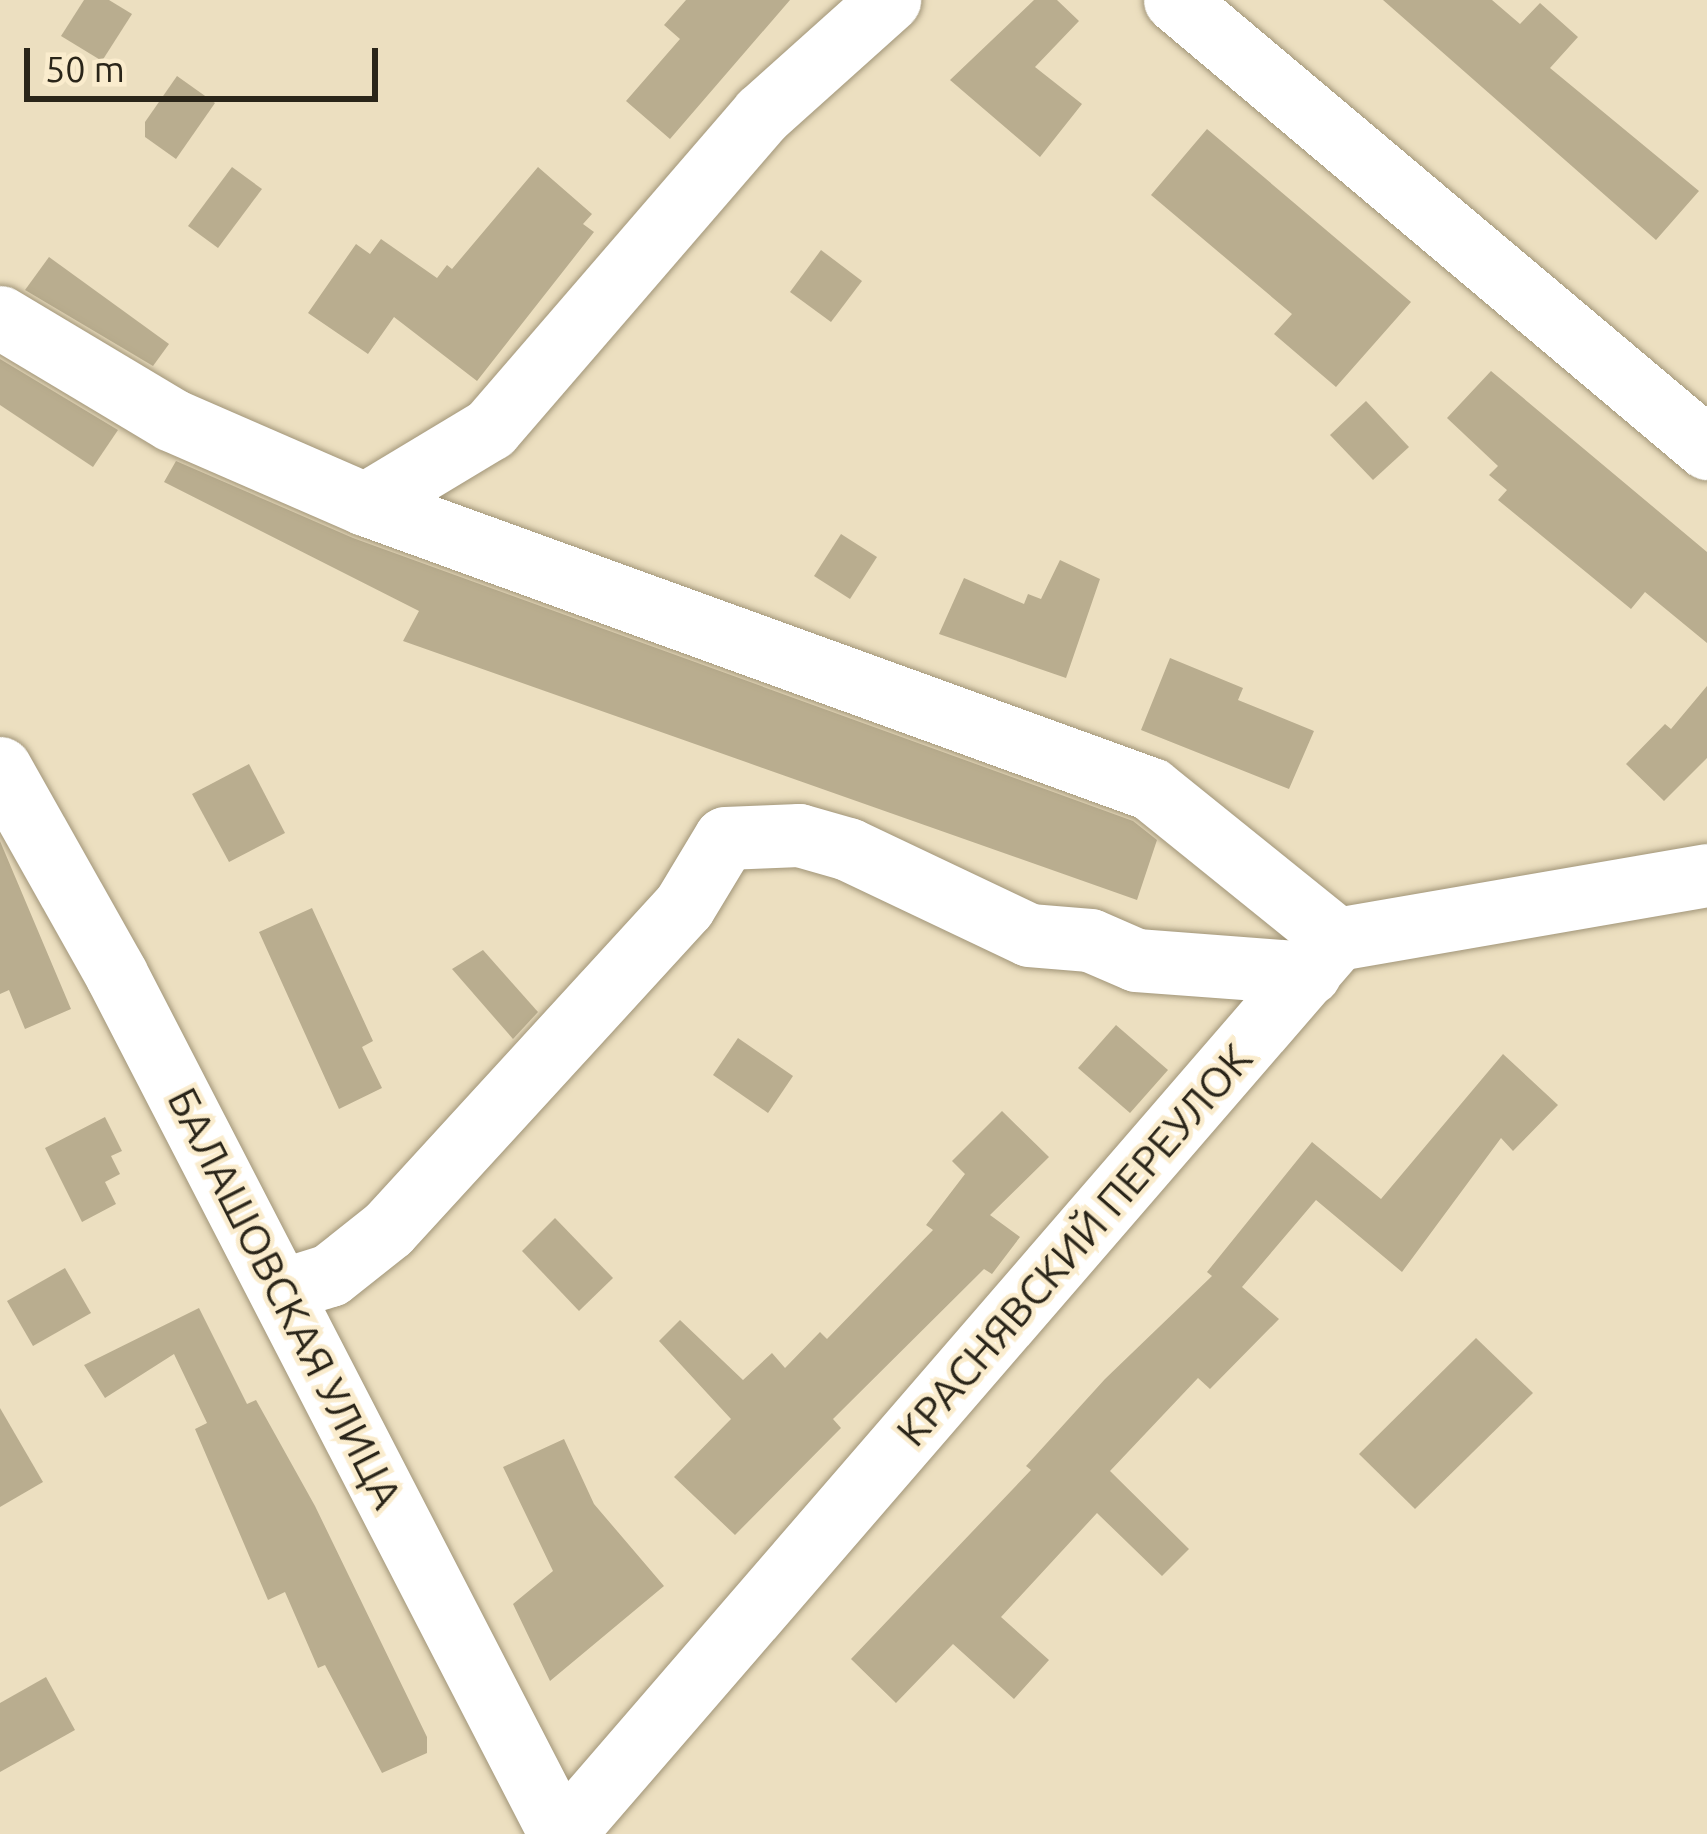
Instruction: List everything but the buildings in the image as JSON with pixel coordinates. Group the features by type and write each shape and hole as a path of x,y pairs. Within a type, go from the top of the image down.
{"street":[{"path":"365,504 490,429 762,114 889,0"},
{"path":"1175,0 1707,448"},
{"path":"0,317 172,420 365,504 1151,789 1324,956"},
{"name":"БАЛАШОВСКАЯ УЛИЦА","path":"0,768 282,1290 562,1834"},
{"path":"282,1290 330,1275 388,1229 684,906 725,838 799,835 848,849 1028,934 1090,940 1136,960 1324,956 1707,875"},
{"name":"КРАСНЯВСКИЙ ПЕРЕУЛОК","path":"562,1834 1324,956"}]}
